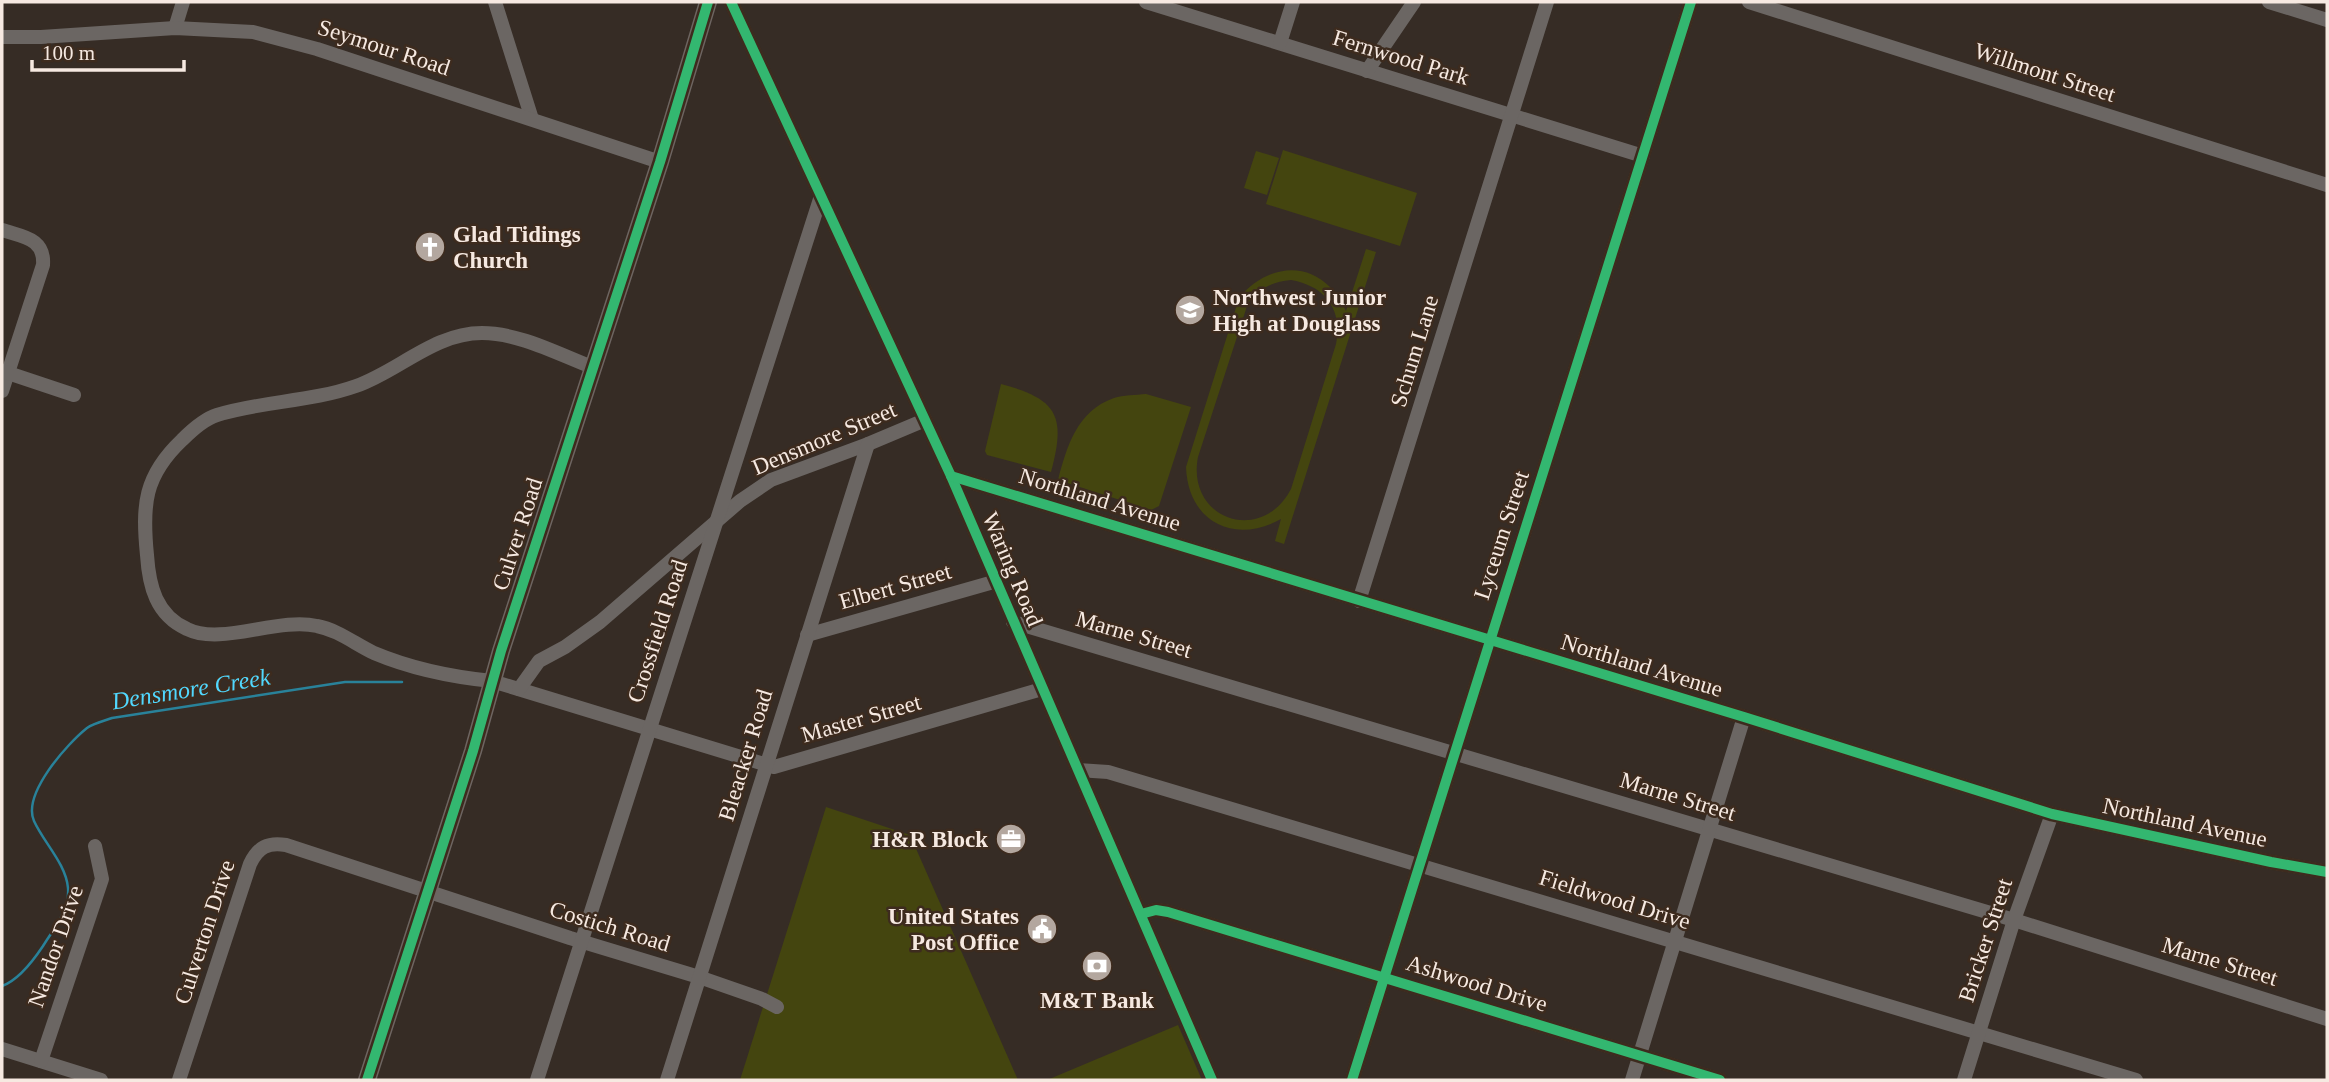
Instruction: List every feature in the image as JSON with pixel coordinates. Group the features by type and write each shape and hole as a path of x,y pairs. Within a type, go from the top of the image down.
{"main road":[{"name":"Culver Road","path":"367,1080 473,751 492,681 660,162 708,2"}],"street":[{"path":"175,28 183,2"},
{"path":"495,2 532,119"},
{"name":"Waring Road","path":"731,2 951,476 1212,1080"},
{"name":"Fernwood Park","path":"1146,2 1643,156"},
{"path":"1280,43 1293,2"},
{"path":"1367,71 1414,2"},
{"name":"Schum Lane","path":"1359,601 1547,2"},
{"name":"Lyceum Street","path":"1352,1080 1690,2"},
{"name":"Willmont Street","path":"1749,2 2327,186"},
{"path":"2269,2 2327,20"},
{"name":"Seymour Road","path":"2,37 175,28 231,29 273,37 660,162"},
{"name":"Crossfield Road","path":"537,1080 821,196"},
{"path":"2,230 33,241 41,247 43,256 43,265 5,372 2,391"},
{"name":"Master Street","path":"593,366 500,335 480,333 438,343 379,377 333,394 213,416 180,442 156,470 150,483 144,523 149,578 159,606 173,622 190,631 210,635 304,623 321,626 404,664 447,675 492,681 776,766 1042,689"},
{"path":"5,372 74,395"},
{"name":"Densmore Street","path":"519,689 539,661 565,647 600,622 740,501 771,480 925,420"},
{"name":"Bleacker Road","path":"667,1080 867,444"},
{"name":"Northland Avenue","path":"951,476 1744,717 2052,814 2327,872"},
{"name":"Elbert Street","path":"807,635 996,580"},
{"name":"Marne Street","path":"1013,622 2014,920 2327,1019"},
{"path":"1632,1080 1744,717"},
{"name":"Fieldwood Drive","path":"1078,770 1108,772 2136,1080"},
{"name":"Bricker Street","path":"1964,1080 2014,920 2052,814"},
{"name":"Culverton Drive","path":"179,1080 250,863 260,848 272,844 286,845 428,892"},
{"name":"Nandor Drive","path":"41,1061 102,879 95,846"},
{"name":"Costich Road","path":"428,892 699,977 768,1001 777,1007"},
{"name":"Ashwood Drive","path":"1141,914 1156,910 1168,912 1720,1080"},
{"path":"2,1049 101,1080"}],"shaded area":[{"path":"1283,150 1417,193 1400,246 1266,204"},
{"path":"1256,151 1279,158 1267,195 1244,188"},
{"path":"1366,249 1376,252 1284,544 1275,541 1281,519 1247,530 1217,523 1195,502 1186,467 1239,298 1259,280 1271,274 1295,270 1320,279 1336,293 1346,311","holes":["1291,280 1303,283 1329,301 1337,320 1337,331 1336,344 1291,489 1278,507 1262,517 1245,520 1229,518 1214,509 1203,496 1197,479 1198,457 1248,303 1257,293 1272,284"]},
{"path":"1001,384 1035,396 1053,413 1058,437 1051,472 987,455 985,451"},
{"path":"1146,394 1191,407 1159,506 1151,510 1058,480 1070,443 1082,421 1091,412 1114,398"},
{"path":"826,807 910,835 1018,1080 740,1080"},
{"path":"1178,1025 1202,1080 1047,1080"}],"waterway":[{"name":"Densmore Creek","path":"2,986 20,975 30,964 64,911 68,896 66,879 34,821 32,810 34,797 48,770 87,728 112,718 345,682 402,682"}],"cycle path":[{"path":"367,1080 473,751 501,651 660,162 708,2"},
{"path":"731,2 951,476 1212,1080"},
{"path":"1352,1080 1691,2"},
{"path":"951,476 1744,717 2052,814 2327,872"},
{"path":"1141,914 1156,910 1168,912 1720,1080"}],"place":[{"name":"Glad Tidings Church","path":"430,247"},
{"name":"Northwest Junior High at Douglass","path":"1190,310"},
{"name":"H&R Block","path":"1011,839"},
{"name":"United States Post Office","path":"1042,929"},
{"name":"M&T Bank","path":"1097,966"}]}
